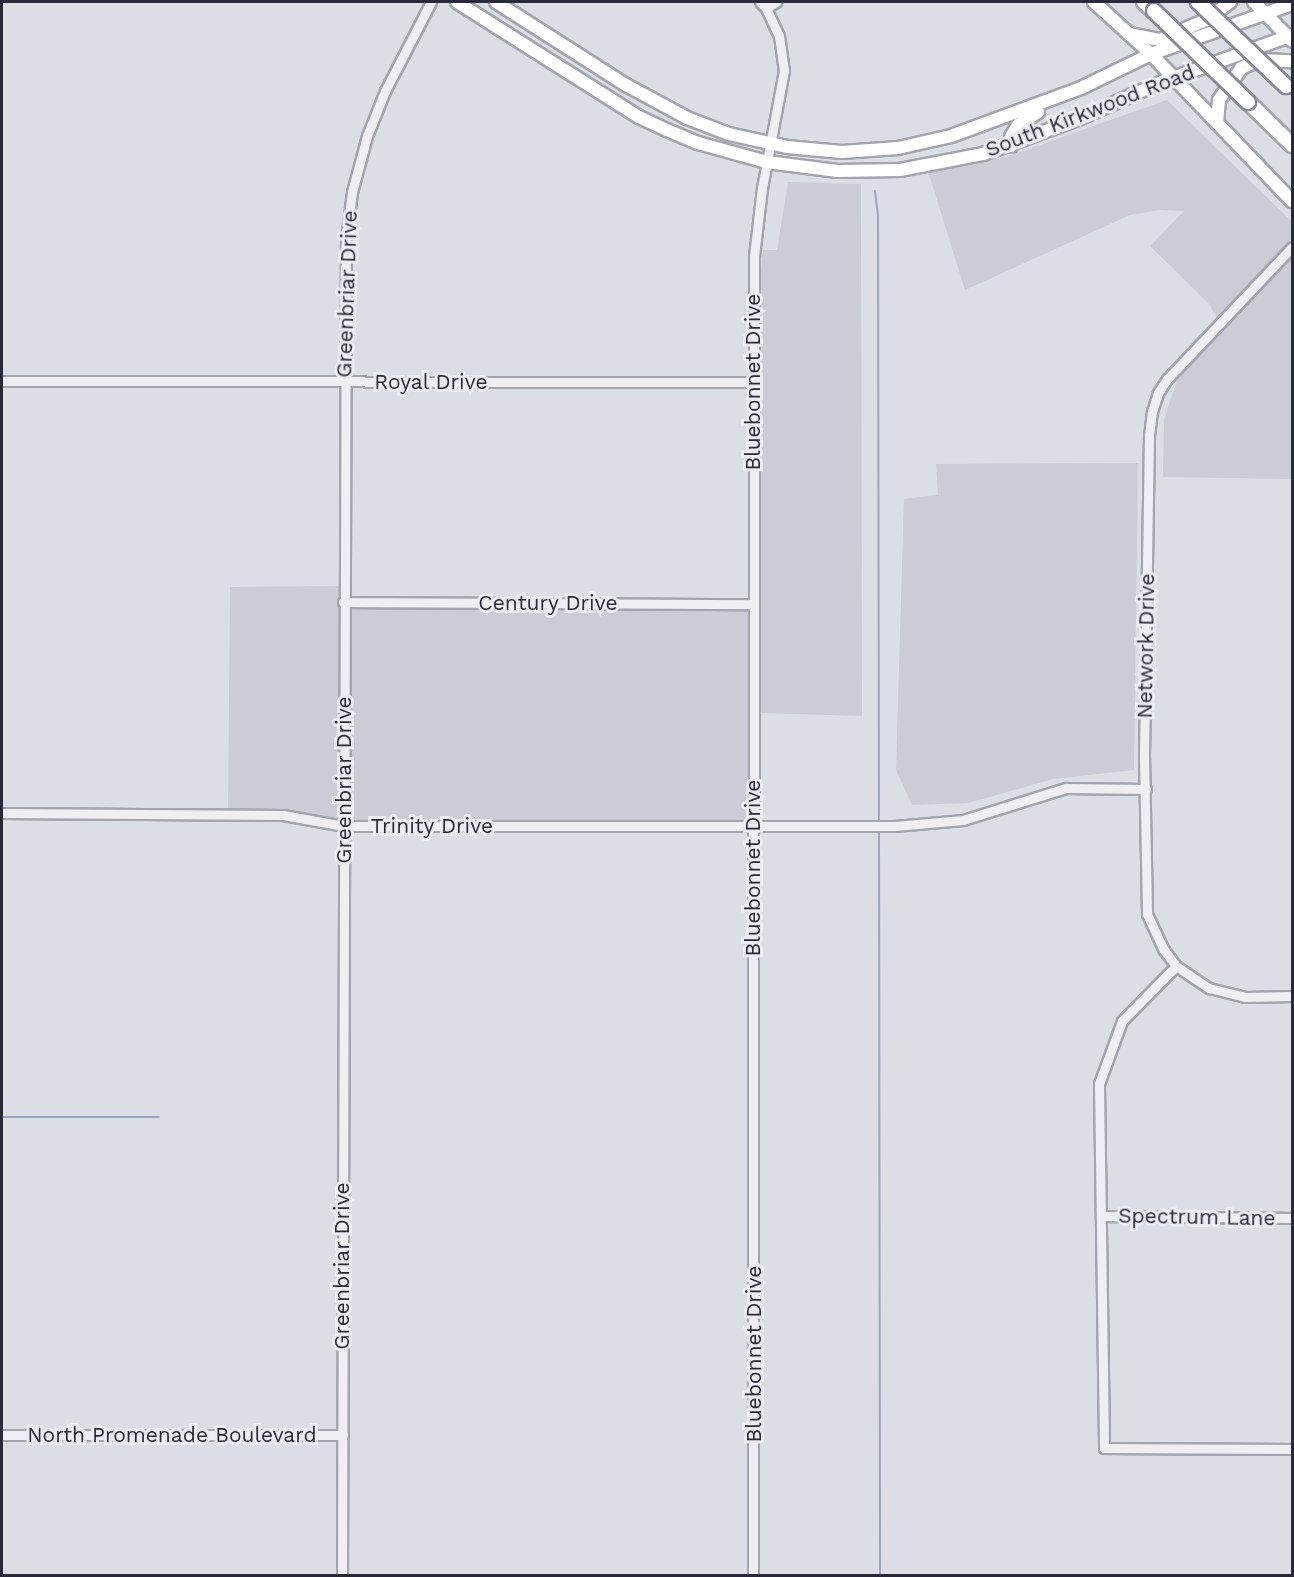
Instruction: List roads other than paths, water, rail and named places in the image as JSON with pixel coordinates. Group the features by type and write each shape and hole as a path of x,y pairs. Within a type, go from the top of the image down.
{"highway":[{"path":"1198,2 1289,89"},
{"path":"1149,6 1293,145"}],"main road":[{"name":"South Kirkwood Road","path":"457,2 639,117 676,134 767,162 803,169 872,172 968,158 1011,146 1173,78 1291,38"},
{"name":"South Kirkwood Road","path":"496,2 603,70 684,117 729,134 770,144 842,152 888,149 951,136 1053,100 1151,54 1293,4"},
{"path":"1094,2 1151,54 1293,201"},
{"path":"1127,33 1160,40 1206,20 1230,2"},
{"path":"1254,2 1291,38"},
{"path":"1217,123 1219,100 1241,68 1259,60 1293,61"},
{"path":"594,89 603,70"},
{"path":"1011,146 1011,137 1018,125 1027,117 1047,108 1053,100"},
{"path":"676,134 684,117"},
{"path":"968,158 973,150 1001,140 1009,127 1008,117"}],"street":[{"name":"Greenbriar Drive","path":"342,1575 343,602 346,239 352,192 375,113 431,2"},
{"path":"763,5 776,2"},
{"name":"Bluebonnet Drive","path":"753,1575 754,256 770,144 783,84 783,56 779,36 763,5"},
{"name":"Network Drive","path":"1293,247 1167,379 1158,393 1152,411 1149,436 1146,619 1147,914 1164,950 1176,966 1209,988 1245,997 1293,996"},
{"name":"Royal Drive","path":"2,381 753,382"},
{"name":"Century Drive","path":"343,602 753,604"},
{"name":"Trinity Drive","path":"2,813 283,815 344,826 896,826 963,820 1066,788 1146,789"},
{"path":"1176,966 1122,1021 1099,1084 1104,1448 1293,1449"},
{"name":"Spectrum Lane","path":"1102,1216 1293,1218"},
{"name":"North Promenade Boulevard","path":"2,1435 343,1434"}],"waterway":[{"path":"875,191 878,215 879,823"},
{"path":"879,828 880,1576"},
{"path":"2,1117 159,1117"}]}
